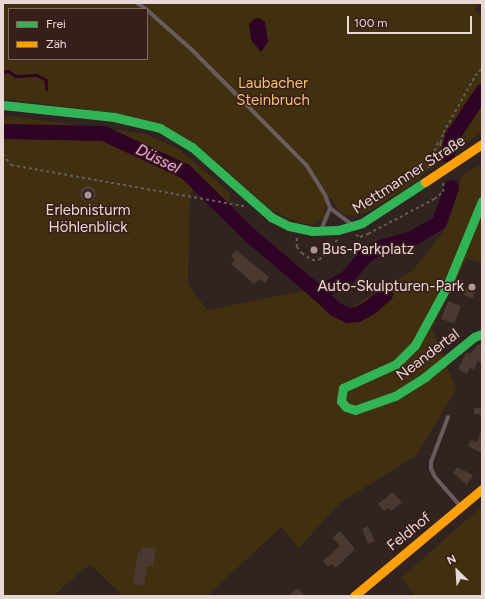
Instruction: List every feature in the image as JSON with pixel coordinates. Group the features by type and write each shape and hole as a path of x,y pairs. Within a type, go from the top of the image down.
{"main road":[{"name":"Mettmanner Straße","path":"3,105 114,117 160,128 192,147 271,217 289,226 320,232 355,226 380,213 482,144"},
{"name":"Neandertal","path":"482,201 447,286 415,345 396,364 343,388 341,401 346,407 355,410 395,396 425,377 474,337 482,334"},
{"name":"Feldhof","path":"354,596 462,508 482,489"}],"lane":[{"path":"148,11 296,153 318,182 330,208 355,226"},
{"path":"320,232 330,208"},
{"path":"448,417 431,462 431,469 443,488 462,508"}],"path":[{"path":"432,153 475,76 482,68"},
{"path":"440,139 442,161"},
{"path":"3,154 11,165 238,205"},
{"path":"350,236 355,234 358,237 434,199 443,192 443,183"},
{"path":"242,201 247,206"},
{"path":"296,237 298,238 297,247 302,253 312,260 319,260 342,238"}],"green space":[{"name":"Laubacher Steinbruch","path":"3,3 479,3 475,9 482,19 482,132 430,168 416,182 373,209 356,216 346,215 338,209 331,198 326,200 324,218 319,222 313,225 299,223 271,210 198,146 115,113 3,99"},
{"path":"9,116 145,134 179,149 230,193 229,202 206,197 193,185 190,198 188,284 207,310 307,290 340,314 413,270 443,232 462,175 482,164 482,263 467,258 432,328 456,390 417,455 340,503 299,548 281,527 207,596 123,596 90,564 53,596 3,596 3,120"},
{"path":"482,506 482,596 416,596 401,578"}],"shaded area":[{"path":"259,18 265,22 268,42 261,52 251,40 249,24 254,19"}],"building":[{"name":"Erlebnisturm Höhlenblick","path":"85,186 91,186 96,191 94,200 91,202 85,202 80,197 80,191"},
{"path":"236,250 269,277 265,283 260,279 254,284 231,264 235,260 231,256"},
{"path":"469,282 478,286 472,299 463,295"},
{"path":"448,301 461,306 454,324 441,319"},
{"path":"478,344 482,346 482,363 478,361 474,370 470,368 467,374 458,369 466,353 471,353"},
{"path":"474,408 482,408 482,415 474,414"},
{"path":"481,431 482,453 468,446 471,440 477,442"},
{"path":"457,467 473,475 467,485 453,473"},
{"path":"393,492 402,503 391,511 388,508 384,511 378,504"},
{"path":"368,526 375,541 368,544 362,529"},
{"path":"340,531 355,549 336,568 332,564 328,567 323,561 340,546 332,538"},
{"path":"142,547 156,548 153,567 147,566 144,585 133,584 138,552 141,553"},
{"path":"298,588 305,596 288,596"}],"waterway":[{"path":"3,72 8,71 16,76 37,75 46,80 47,89"},
{"name":"Düssel","path":"447,154 452,136 482,91"},
{"name":"Düssel","path":"3,131 103,133 185,171 251,236 318,293 346,278 365,255 380,247 414,237 439,222 451,187"},
{"name":"Düssel","path":"318,293 335,309 348,315 357,314 370,307 385,294"}],"traffic: fast":[{"path":"3,105 114,117 160,128 192,147 271,217 289,226 312,231 338,230 362,223 425,182"},
{"path":"482,201 447,286 415,345 396,364 343,388 341,401 346,407 355,410 395,396 425,377 474,337 482,334"}],"traffic: slow":[{"path":"425,182 482,144"},
{"path":"354,596 482,489"}],"place":[{"name":"Erlebnisturm Höhlenblick","path":"88,195"},
{"name":"Bus-Parkplatz","path":"314,250"},
{"name":"Auto-Skulpturen-Park","path":"472,287"}]}
